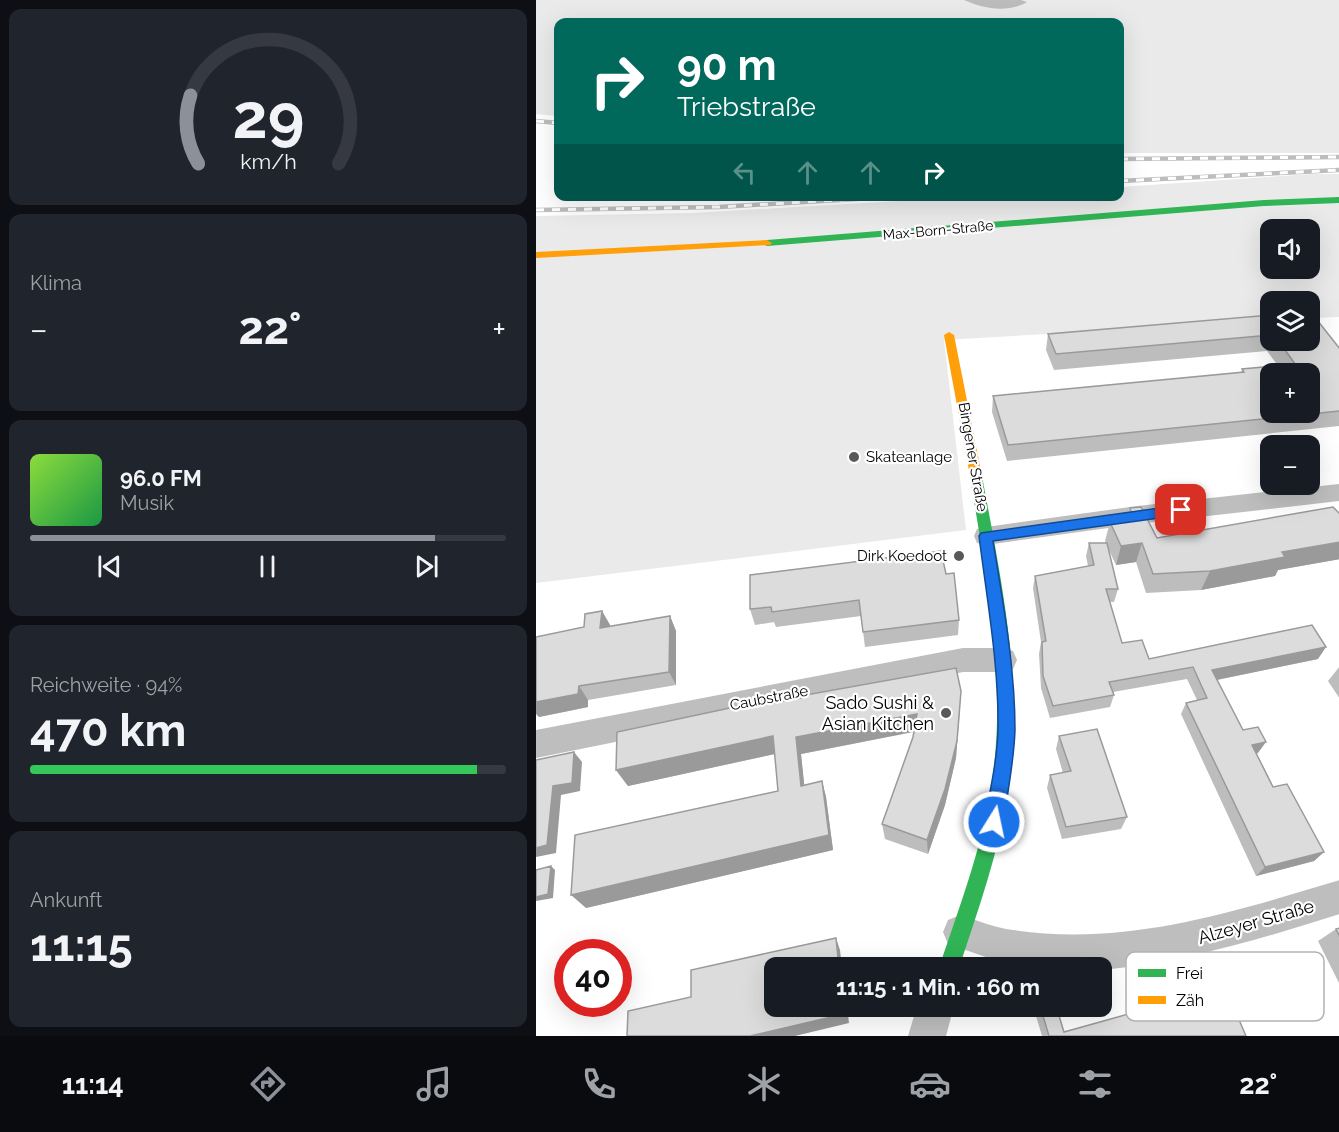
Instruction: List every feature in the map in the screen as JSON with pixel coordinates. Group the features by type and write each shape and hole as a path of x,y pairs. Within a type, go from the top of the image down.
{"main road":[{"name":"Max-Born-Straße","path":"536,243 707,237 1284,192 1340,190"},
{"name":"Max-Born-Straße","path":"536,255 706,248 1252,204 1340,200"},
{"name":"Bingener Straße","path":"949,335 986,536 1003,660 1006,730 1003,768 994,822 952,957"}],"street":[{"path":"986,536 1137,515 1340,492"},
{"name":"Caubstraße","path":"536,744 964,660 1003,660"},
{"name":"Alzeyer Straße","path":"960,932 1010,948 1072,954 1120,952 1190,941 1340,897"},
{"path":"927,1036 933,1017"}],"shaded area":[{"path":"536,0 1339,0 1339,153 1124,153 1124,18 554,18 554,116 536,114"},
{"path":"964,0 1021,0 1027,2 1004,9 980,6"},
{"path":"1339,174 1339,317 1320,318 1320,291 1260,291 1260,322 944,340 966,530 536,583 536,216 692,213 900,201 1124,201 1124,187"}],"building":[{"path":"1260,316 1260,336 1056,354 1048,334"},
{"path":"1320,324 1340,349 1340,411 1320,413 1320,363 1294,363 1286,351 1320,351"},
{"path":"1260,367 1260,419 1008,445 993,396 1244,372 1242,369"},
{"path":"1141,507 1157,538 1333,507 1340,514 1340,542 1282,552 1285,557 1210,571 1153,574 1142,543 1121,546 1110,522 1133,518 1130,508"},
{"path":"1089,543 1107,543 1118,589 1106,589 1122,643 1142,640 1149,659 1312,625 1326,647 1212,670 1243,730 1258,727 1266,742 1252,745 1273,787 1287,784 1324,852 1265,867 1186,703 1207,698 1193,667 1109,682 1114,695 1053,706 1043,676 1042,642 1046,641 1035,576 1094,565"},
{"path":"941,551 946,574 954,573 959,620 863,632 859,600 772,612 771,607 750,609 750,575"},
{"path":"602,611 600,628 670,616 669,672 579,686 578,694 536,702 536,637 584,627 585,614"},
{"path":"956,668 961,691 957,741 945,789 927,840 882,824 913,737 917,714 796,737 801,786 822,781 829,835 571,895 575,835 778,791 773,736 616,770 617,732 758,702 758,706 801,698 800,696"},
{"path":"1097,729 1127,817 1066,827 1050,775 1071,771 1059,736"},
{"path":"574,752 572,783 553,786 547,845 536,848 536,760"},
{"path":"551,866 548,894 536,897 536,870"},
{"path":"836,938 838,957 764,957 764,1017 831,1017 750,1036 627,1036 628,1017 632,1017 632,1010 691,997 691,970"},
{"path":"1126,1015 1126,1021 1240,1021 1246,1036 1049,1036 1043,1017 1059,1017 1064,1032"}],"railway":[{"path":"536,121 554,123"},
{"path":"1124,159 1340,157"},
{"path":"1124,181 1340,170"},
{"path":"536,210 719,207 822,201"}],"traffic: fast":[{"path":"767,243 1264,203 1340,200"},
{"path":"953,957 995,817 1000,792 1005,731 1003,658 999,621 976,476"}],"traffic: slow":[{"path":"536,255 767,243"},
{"path":"949,335 976,476"}],"place":[{"name":"Skateanlage","path":"854,457"},
{"name":"Dirk Koedoot","path":"959,556"},
{"name":"Sado Sushi & Asian Kitchen","path":"946,713"}],"route":[{"path":"994,822 1003,768 1006,730 1003,660 986,536 1181,510"}]}
